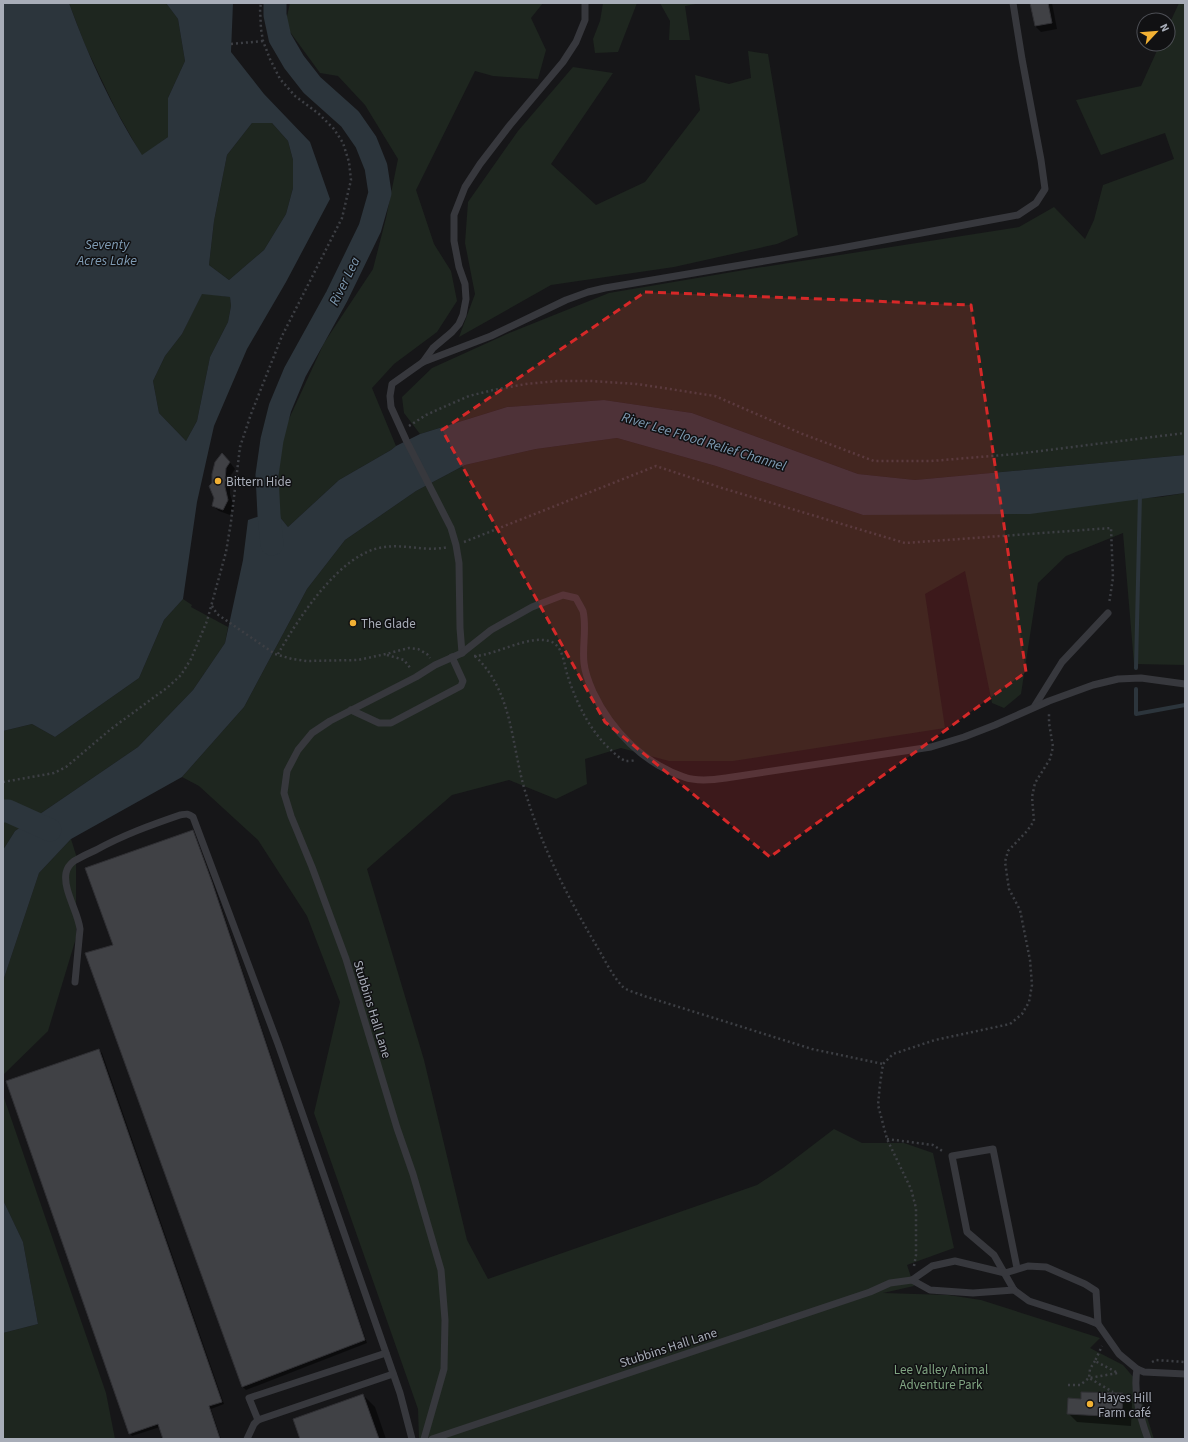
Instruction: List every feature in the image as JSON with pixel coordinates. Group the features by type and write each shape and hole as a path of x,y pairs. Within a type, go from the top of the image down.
{"lane":[{"path":"423,362 433,348 459,324 463,315 466,300 465,284 459,267 454,241 454,215 465,187 489,153 563,62 576,42 585,20 585,3"},
{"path":"462,653 459,563 456,545 451,528 406,440 391,407 390,396 392,384 423,362 491,336 566,300 588,292 1018,216 1036,203 1045,189 1013,3"},
{"name":"Stubbins Hall Lane","path":"424,1439 444,1369 445,1320 441,1270 413,1174 397,1128 346,959 284,793 287,771 298,750 312,733 330,721 416,677 435,665 462,653 491,630 532,607 563,595 576,598 582,610 585,628 584,662 588,680 594,694 607,718 619,733 633,747 649,759"},
{"path":"1034,707 1062,662 1108,613"},
{"path":"351,710 378,723 392,723 462,686 463,681 452,658"},
{"path":"649,759 667,770 685,778 706,780 726,778 931,747 964,737 995,725 1049,700 1118,679 1141,678 1185,684"},
{"path":"74,982 80,921 67,884 66,874 68,866 74,861 104,845 141,828 180,814 187,813 193,817 278,1044 400,1393 412,1439"},
{"path":"1017,1268 993,1149 952,1156 967,1232 994,1255 1014,1290 1029,1301 1098,1324"},
{"path":"1014,1290 973,1293 930,1290 912,1280 932,1266 955,1261 1005,1273 1017,1268 1028,1266 1046,1268 1085,1284 1096,1291 1098,1324 1119,1354 1137,1369 1144,1372 1185,1374"},
{"name":"Stubbins Hall Lane","path":"432,1439 870,1292 890,1283 912,1280"},
{"path":"258,1420 249,1398 386,1353"},
{"path":"1137,1369 1135,1379 1139,1413 1148,1439"},
{"path":"247,1439 254,1424 258,1420 393,1374"}],"path":[{"path":"3,782 54,773 66,766 111,729 168,688 181,675 191,659 205,628 226,552 240,447 251,414 282,336 342,218 351,180 349,162 343,143 334,129 319,114 295,96 280,79 263,41 260,22 261,3"},
{"path":"231,44 263,41"},
{"path":"401,429 426,415 469,396 526,384 557,381 591,381 637,384 715,396 806,436 874,461 931,461 1016,454 1185,433"},
{"path":"277,654 290,633 320,593 335,576 352,561 369,550 384,547 436,550 456,545 656,466 722,488 905,543 1111,528 1113,578 1108,613"},
{"path":"225,480 236,479"},
{"path":"212,606 217,614 277,654 292,659 307,661 358,660 409,648 418,649 427,654 435,665"},
{"path":"649,759 626,761 618,756 598,738 575,698 567,676 563,658 559,649 553,643 536,640 491,654 475,656 484,665 502,695 508,713 524,790 538,830 576,911 610,970 623,987 644,996 812,1049 883,1064"},
{"path":"386,654 404,660 416,677"},
{"path":"912,1280 916,1255 916,1208 911,1189 887,1139 878,1104 883,1064 893,1054 935,1040 1010,1024 1022,1014 1029,1002 1032,985 1030,960 1020,910 1009,889 1005,862 1008,850 1027,831 1034,821 1032,797 1035,783 1050,759 1053,746 1049,723 1049,700"},
{"path":"887,1139 933,1145 952,1156"},
{"path":"1089,1378 1090,1370 1107,1337"},
{"path":"1068,1385 1080,1385 1089,1378 1118,1374 1095,1361"},
{"path":"1089,1378 1113,1392"}],"highlighted area":[{"path":"645,292 971,305 1026,672 770,857 605,722 442,430"}],"green space":[{"path":"69,3 166,3 178,19 185,61 168,98 168,137 142,156 116,110 85,45"},
{"path":"290,3 543,3 531,18 546,50 538,79 493,76 475,71 416,190 434,244 451,271 457,301 437,332 394,364 372,388 396,446 339,480 288,527 275,511 282,434 324,343 373,269 386,218 398,159 365,105 338,76 320,73 285,25"},
{"path":"603,3 637,3 618,52 595,53 593,39 600,21"},
{"path":"660,3 701,3 685,6 690,40 669,40 670,21"},
{"path":"1179,3 1185,3 1185,455 915,480 858,474 692,413 604,400 507,407 420,434 404,413 402,397 432,368 507,334 609,293 750,269 1019,227 1054,207 1085,239 1094,220 1103,185 1174,159 1165,133 1101,155 1076,100 1141,86 1156,52 1176,52 1175,12"},
{"path":"748,51 768,54 798,235 777,244 674,267 551,285 459,337 475,294 465,243 468,202 518,131 573,67 613,73 551,164 596,205 645,182 700,110 695,75 729,84 751,78"},
{"path":"252,123 272,123 288,141 293,160 293,188 286,214 264,250 229,280 209,265 214,221 227,155"},
{"path":"202,293 230,297 231,306 228,322 210,357 197,421 186,441 159,413 153,381 165,356 182,334"},
{"name":"Lee Valley Animal Adventure Park","path":"617,438 716,466 863,515 1161,497 1185,493 1185,665 1134,664 1123,533 1066,556 1038,583 1021,694 1004,708 992,703 965,571 925,594 945,728 733,761 669,761 621,748 585,759 587,784 556,799 509,780 452,795 367,869 424,1060 467,1240 488,1279 757,1185 783,1168 834,1129 862,1143 904,1143 933,1153 954,1248 907,1265 914,1286 883,1293 948,1295 981,1300 1100,1338 1090,1348 1123,1365 1135,1379 1154,1439 419,1439 418,1409 314,1113 340,1002 307,916 258,840 199,786 182,777 244,707 307,589 345,540 416,491 465,465 536,449"},
{"path":"183,599 192,605 191,607 228,627 225,643 193,690 138,747 15,831 3,850 3,731 32,724 55,737 139,678 164,620"},
{"path":"71,839 76,855 76,938 48,1031 3,1075 3,981 39,873"},
{"path":"3,1095 106,1393 115,1439 3,1439 3,1333 38,1324 23,1242 3,1200"}],"water":[{"name":"Seventy Acres Lake","path":"3,3 69,3 101,81 142,155 168,137 168,98 185,61 178,19 166,3 233,3 231,52 264,94 310,142 330,199 286,282 247,349 214,426 197,502 183,599 164,620 139,678 55,737 32,724 3,731","holes":["252,123 272,123 288,141 293,160 293,188 286,214 264,250 229,280 209,265 214,221 227,155","202,294 230,297 231,306 228,322 210,357 197,421 186,441 159,413 153,381 165,356 182,334"]},
{"name":"River Lee Flood Relief Channel","path":"604,400 692,413 858,474 915,480 1185,455 1185,493 1030,514 863,515 716,466 617,438 536,449 465,465 416,491 345,540 307,589 244,707 182,777 71,839 39,873 3,981 3,850 15,831 138,747 193,690 225,643 243,560 248,520 275,511 288,527 339,480 396,446 420,434 507,407"},
{"path":"3,1200 23,1242 38,1324 3,1333"}],"building":[{"path":"1030,3 1048,3 1052,23 1035,26"},
{"name":"Bittern Hide","path":"222,453 230,462 226,468 225,480 228,500 223,510 212,506 214,498 209,486 212,483 212,474 215,462"},
{"path":"193,830 212,882 365,1340 242,1387 85,953 113,945 85,868"},
{"path":"99,1049 222,1402 209,1406 220,1439 163,1439 158,1424 129,1434 6,1081"},
{"path":"1081,1392 1123,1393 1122,1417 1067,1414 1068,1398 1081,1399"},
{"path":"363,1394 379,1439 300,1439 293,1419"}],"waterway":[{"name":"River Lea","path":"272,544 267,475 272,440 280,408 295,372 337,296 370,228 380,193 376,167 366,142 350,119 312,85 294,62 280,38 275,15 275,3"},
{"path":"1136,668 1140,494"},
{"path":"1136,689 1136,714 1185,705"},
{"path":"3,811 8,811 50,830"}],"place":[{"name":"Bittern Hide","path":"218,481"},
{"name":"The Glade","path":"353,623"},
{"name":"Hayes Hill Farm café","path":"1090,1404"}]}
